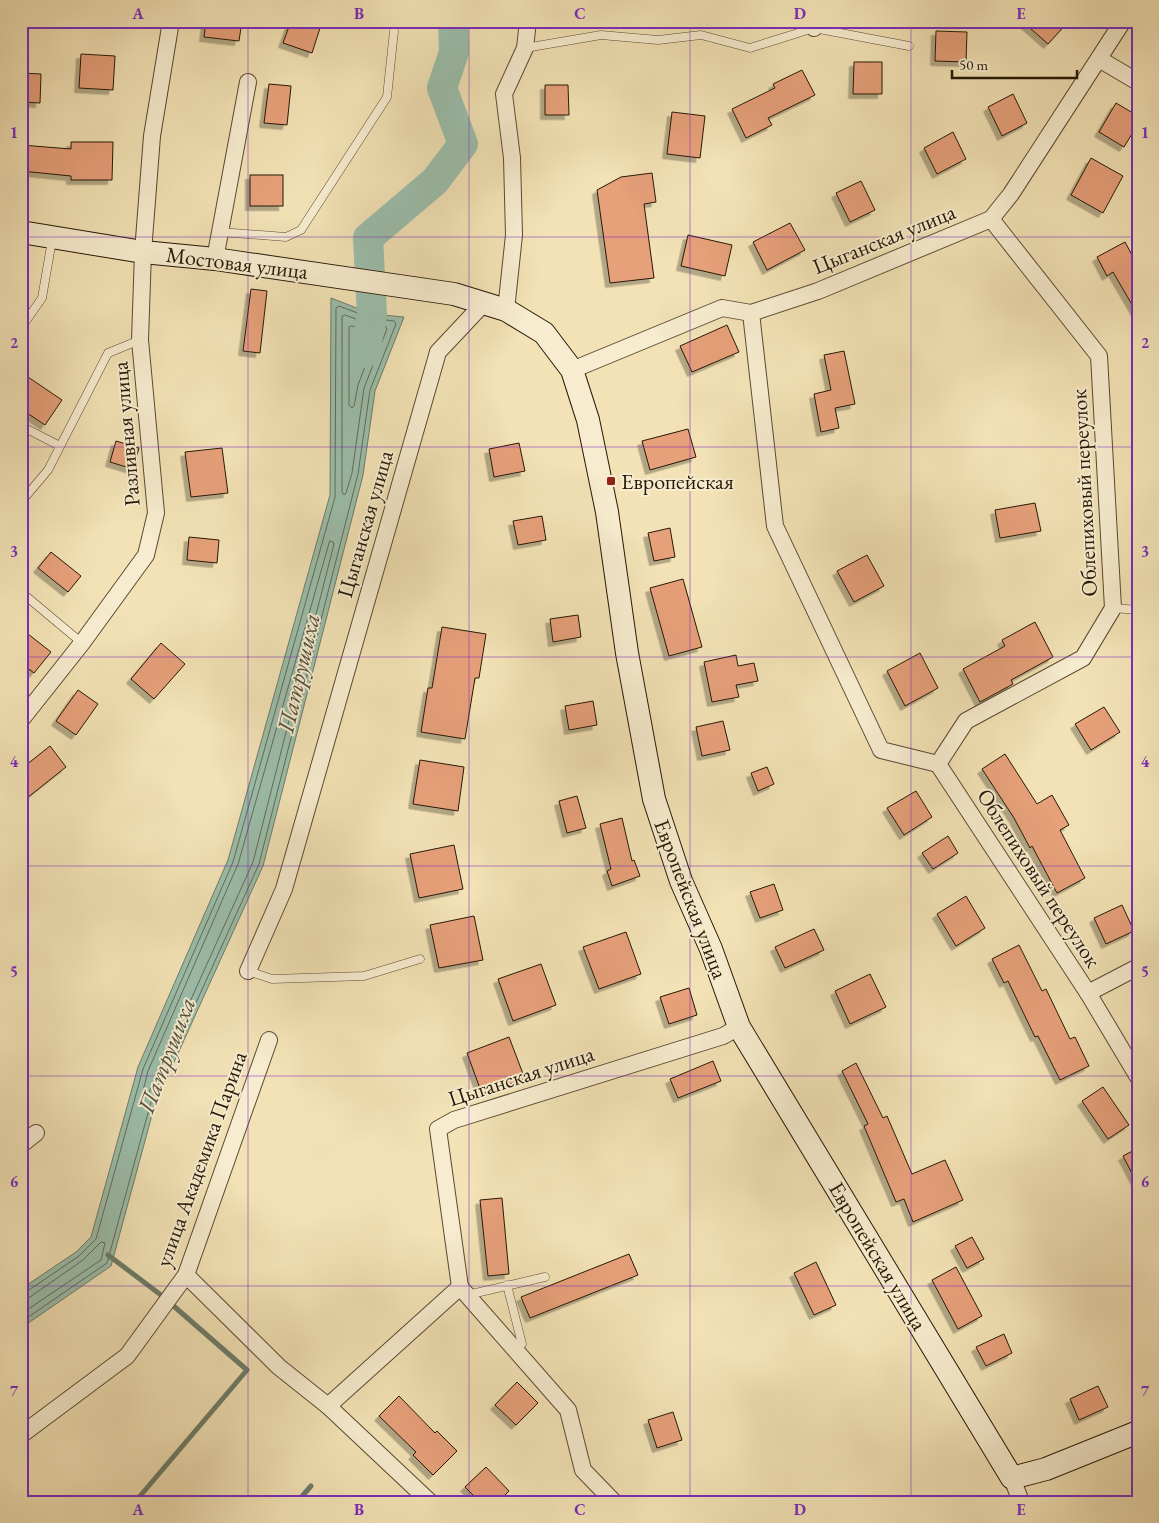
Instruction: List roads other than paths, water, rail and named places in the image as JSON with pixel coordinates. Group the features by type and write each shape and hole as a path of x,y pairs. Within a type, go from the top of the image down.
{"street":[{"name":"Разливная улица","path":"21,720 82,643 146,555 156,513 140,340 143,252 152,136 171,21"},
{"path":"506,310 514,235 512,158 504,94 525,48 528,21"},
{"name":"Цыганская улица","path":"572,370 722,308 751,313 818,291 991,219 1011,194 1123,21"},
{"path":"1099,59 1138,82"},
{"path":"215,259 248,82"},
{"name":"Облепиховый переулок","path":"991,219 1099,356 1114,608 1082,658 966,721 938,764 1088,993 1138,1078"},
{"name":"Мостовая улица","path":"21,232 143,252 215,259 328,274 454,294"},
{"name":"Европейская улица","path":"454,294 506,310 544,333 572,370 588,420 602,484 627,653 654,799 681,881 711,949 740,1027 1012,1478 1021,1502"},
{"name":"Цыганская улица","path":"248,971 284,889 438,352 484,303"},
{"path":"751,313 775,526 881,750 938,764"},
{"path":"1088,993 1138,967"},
{"name":"Цыганская улица","path":"463,1291 438,1128 454,1120 723,1036 740,1027"},
{"name":"улица Академика Парина","path":"21,1435 127,1356 186,1276 269,1040"},
{"path":"21,1145 36,1133"},
{"path":"186,1276 279,1367 328,1406 430,1502"},
{"path":"328,1406 463,1291 568,1410 583,1470 614,1502"},
{"path":"1012,1478 1046,1469 1138,1432"}],"lane":[{"path":"525,48 600,35 658,40 701,35 750,48 814,24 908,46"},
{"path":"219,232 286,237 301,230 387,97 394,31"},
{"path":"21,328 42,298 52,237"},
{"path":"21,502 48,470 108,353 140,340"},
{"path":"21,426 60,446"},
{"path":"21,592 82,643"},
{"path":"1114,608 1138,610"},
{"path":"248,971 272,979 364,976 420,959"},
{"path":"463,1291 545,1277"},
{"path":"507,1285 522,1344 515,1350"}],"water":[{"path":"331,298 372,314 404,317 375,391 363,475 263,866 155,1104 111,1266 21,1328 21,1289 76,1252 91,1237 138,1067 228,860 330,495"}],"waterway":[{"name":"Патрушиха","path":"365,353 372,314 368,238 435,181 463,144 442,88 454,52 453,21"},
{"path":"108,1255 161,1295 247,1370 135,1502"},
{"path":"297,1502 311,1486"}],"place":[{"name":"Европейская","path":"611,481"}]}
